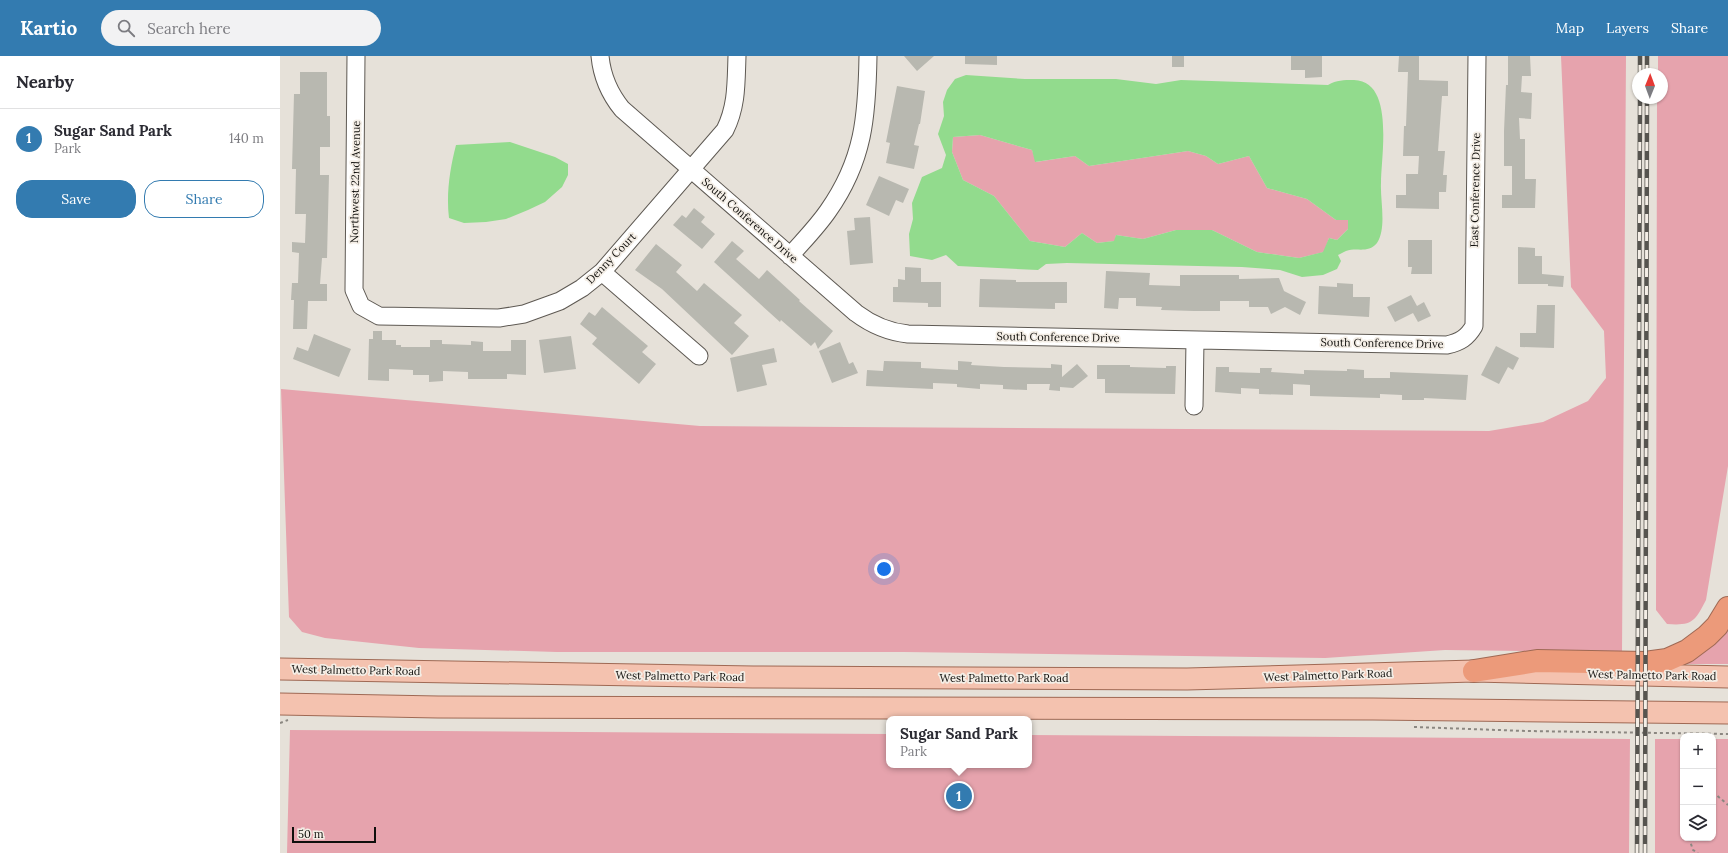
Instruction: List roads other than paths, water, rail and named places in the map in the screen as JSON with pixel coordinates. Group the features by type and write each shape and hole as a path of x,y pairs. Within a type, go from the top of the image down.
{"highway":[{"path":"1474,671 1537,661 1645,662 1667,660 1687,651 1708,636 1717,626 1728,608"}],"main road":[{"name":"West Palmetto Park Road","path":"280,669 753,677 1187,679 1474,671 1728,677"},
{"path":"967,678 967,708"},
{"path":"281,717 438,707 1373,709 1728,714"}],"street":[{"name":"Northwest 22nd Avenue","path":"356,56 354,290 361,306"},
{"name":"South Conference Drive","path":"600,56 604,80 622,109 865,320 885,330 896,333 916,334 1446,345 1458,343 1468,336 1474,324"},
{"name":"Denny Court","path":"361,306 379,316 512,317 537,311 560,301 582,288 602,272 725,130 731,118 736,92 737,56"},
{"path":"790,256 828,211 851,171 862,138 866,116 868,56"},
{"name":"East Conference Drive","path":"1474,324 1477,56"},
{"path":"602,272 699,356"},
{"path":"1194,406 1195,340"}],"railway":[{"path":"1640,56 1640,68"},
{"path":"1647,56 1647,68"},
{"path":"1637,853 1640,104"},
{"path":"1645,853 1647,104"}],"place":[{"name":"Sugar Sand Park","path":"959,796"}]}
